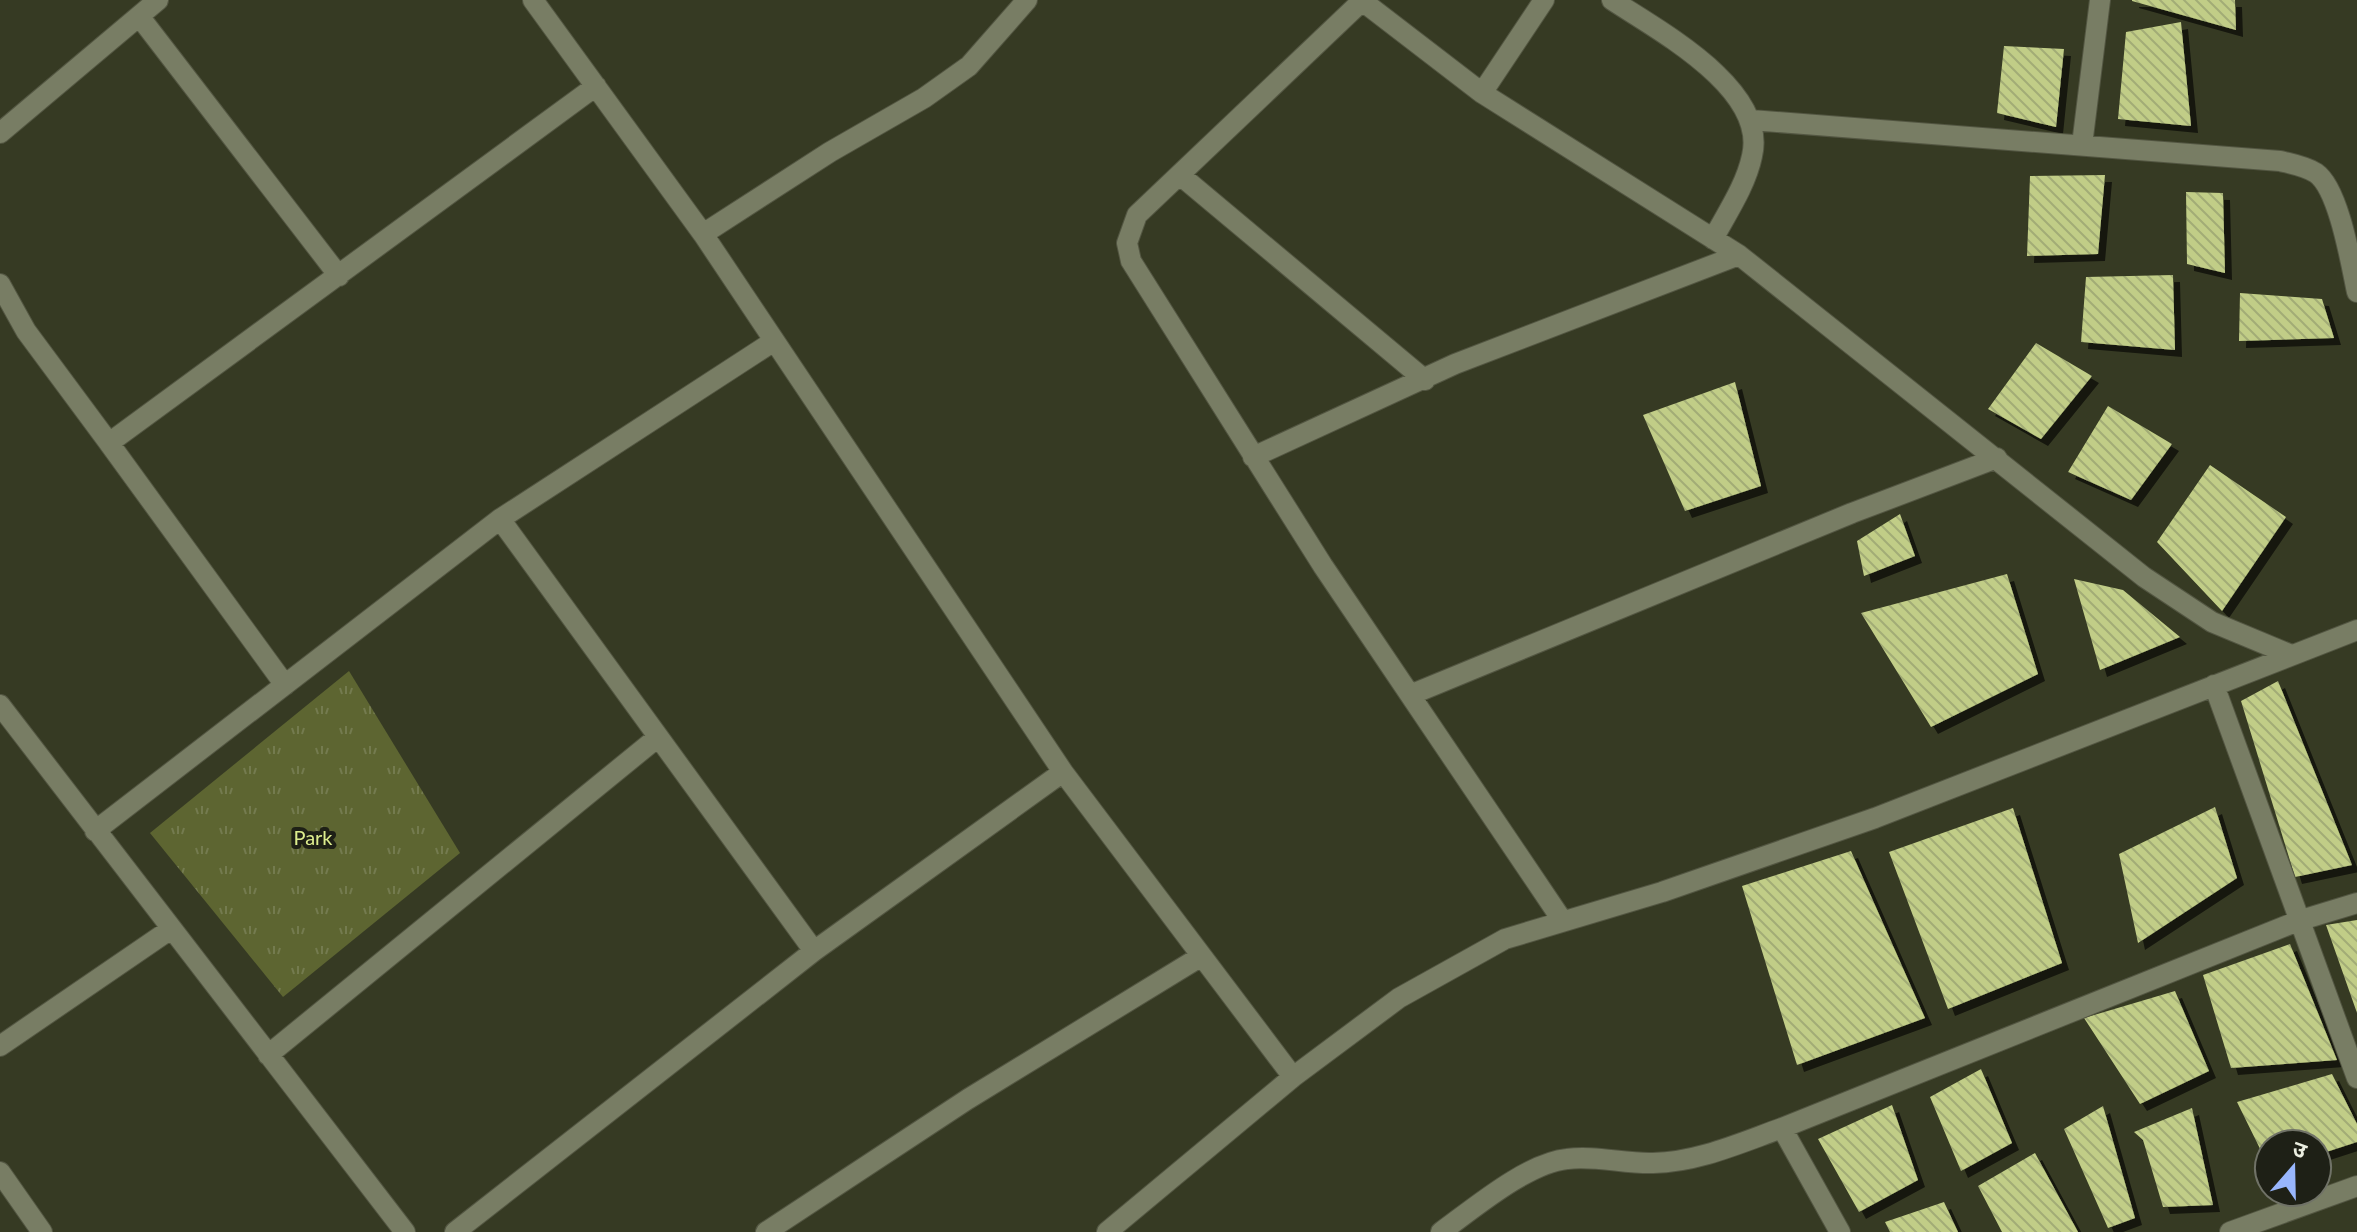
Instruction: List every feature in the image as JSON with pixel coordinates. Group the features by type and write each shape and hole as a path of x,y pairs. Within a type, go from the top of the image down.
{"street":[{"path":"0,133 158,0"},
{"path":"533,0 703,234 1063,772 1293,1077"},
{"path":"1562,920 1253,457 1131,261 1127,243 1137,215 1361,0 1482,93 1739,255 2144,577 2212,622 2289,654"},
{"path":"1482,93 1544,0"},
{"path":"1612,0 1717,75 1744,106 1751,120 1753,154 1713,239"},
{"path":"2082,145 2100,0"},
{"path":"703,234 830,152 924,98 969,66 1014,4"},
{"path":"139,16 339,276"},
{"path":"109,443 596,86"},
{"path":"1751,120 2280,161 2316,173 2325,182 2357,292"},
{"path":"1180,175 1425,380"},
{"path":"1253,457 1455,364 1739,255"},
{"path":"0,284 26,331 285,685"},
{"path":"95,831 500,519 774,341"},
{"path":"1410,695 1852,513 1997,458"},
{"path":"500,519 814,951"},
{"path":"1107,1232 1293,1077 1412,990 1505,939 1662,892 1875,818 2357,630"},
{"path":"2214,685 2357,1078"},
{"path":"0,705 405,1232"},
{"path":"268,1055 658,737"},
{"path":"455,1232 814,951 1063,772"},
{"path":"1441,1232 1512,1184 1566,1159 1655,1163 1683,1159 1782,1128 2298,921 2357,903"},
{"path":"0,1046 171,929"},
{"path":"766,1232 968,1099 1200,957"},
{"path":"1782,1128 1840,1232"},
{"path":"0,1172 42,1232"},
{"path":"2230,1232 2357,1186"}],"green space":[{"name":"Park","path":"349,671 460,853 283,997 150,833"}],"building":[{"path":"2132,0 2235,0 2236,30 2132,1"},
{"path":"2181,22 2191,126 2118,119 2126,32"},
{"path":"2004,46 2064,49 2056,127 1997,113"},
{"path":"2105,175 2098,254 2027,256 2030,176"},
{"path":"2186,192 2223,193 2225,273 2187,264"},
{"path":"2173,275 2175,350 2081,342 2086,277"},
{"path":"2240,293 2322,299 2334,338 2239,341"},
{"path":"2036,343 2092,376 2041,439 1988,409"},
{"path":"1735,382 1761,486 1685,511 1643,415"},
{"path":"2108,406 2172,444 2131,500 2068,472"},
{"path":"2210,465 2286,517 2222,611 2157,542"},
{"path":"1900,514 1915,556 1864,576 1857,541"},
{"path":"2007,574 2038,674 1931,727 1861,613"},
{"path":"2074,579 2123,590 2180,637 2100,670"},
{"path":"2278,681 2352,865 2295,877 2241,701"},
{"path":"2215,807 2237,878 2138,943 2119,854"},
{"path":"2013,808 2062,963 1948,1009 1889,852"},
{"path":"1851,851 1925,1018 1797,1065 1742,886"},
{"path":"2357,920 2357,1013 2326,925"},
{"path":"2290,944 2337,1060 2231,1068 2203,975"},
{"path":"2175,991 2209,1071 2140,1104 2084,1018"},
{"path":"1981,1069 2012,1143 1961,1171 1930,1097"},
{"path":"2332,1074 2357,1124 2357,1142 2333,1150 2333,1128 2253,1128 2253,1134 2237,1102"},
{"path":"1892,1105 1918,1180 1859,1212 1818,1139"},
{"path":"2103,1106 2135,1218 2108,1228 2064,1129"},
{"path":"2192,1108 2213,1205 2163,1207 2143,1140 2134,1132"},
{"path":"2035,1153 2078,1232 2002,1232 1978,1186"},
{"path":"1944,1202 1958,1232 1890,1232 1885,1222"}]}
